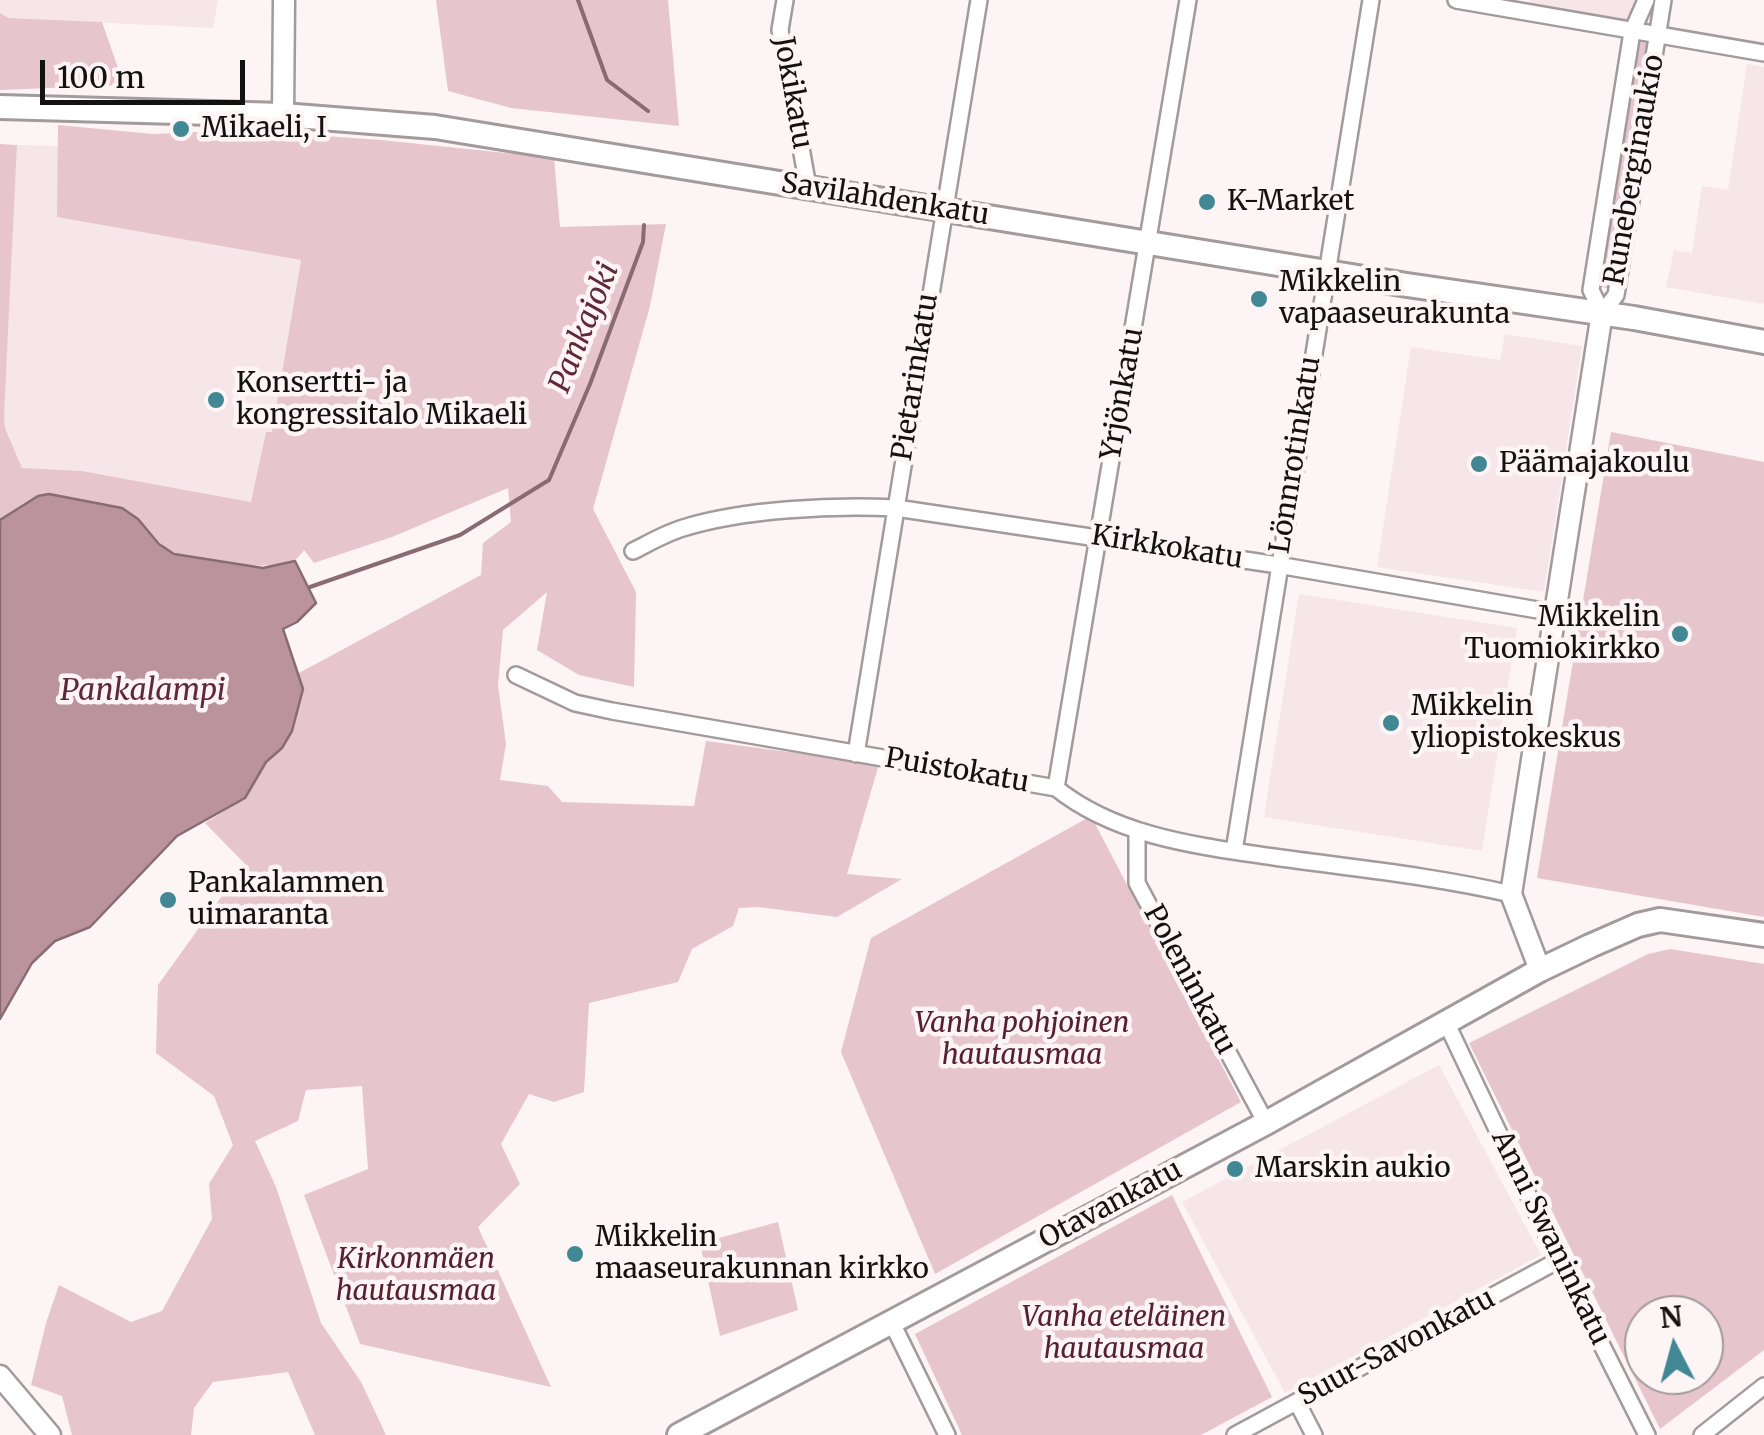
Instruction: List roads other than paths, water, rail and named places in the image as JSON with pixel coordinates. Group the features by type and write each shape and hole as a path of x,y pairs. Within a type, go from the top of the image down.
{"main road":[{"name":"Savilahdenkatu","path":"0,107 283,115 435,126 1764,342"},
{"name":"Otavankatu","path":"679,1435 896,1331 1266,1123 1450,1032 1540,970 1638,925 1660,920 1764,934"}],"street":[{"path":"283,115 284,0"},
{"name":"Jokikatu","path":"785,0 780,30 808,187"},
{"name":"Pietarinkatu","path":"856,754 980,0"},
{"name":"Yrjönkatu","path":"1056,788 1188,0"},
{"name":"Lönnrotinkatu","path":"1234,851 1371,0"},
{"path":"1456,0 1764,52"},
{"name":"Runeberginaukio","path":"1646,0 1632,32 1591,290 1602,314 1616,295 1663,0"},
{"path":"1540,970 1511,894 1602,314"},
{"name":"Kirkkokatu","path":"633,551 678,529 710,520 858,506 896,508 1098,537 1556,613"},
{"name":"Puistokatu","path":"516,675 575,703 1056,788 1071,800 1138,832 1234,851 1511,894"},
{"name":"Poleninkatu","path":"1138,832 1137,883 1266,1123"},
{"name":"Anni Swaninkatu","path":"1450,1032 1647,1435"},
{"name":"Suur-Savonkatu","path":"1235,1435 1559,1260"},
{"path":"896,1331 947,1435"},
{"path":"0,1376 50,1435"},
{"path":"1702,1435 1764,1386"},
{"path":"1297,1402 1314,1435"}],"water":[{"name":"Pankalampi","path":"49,494 122,508 174,554 263,568 295,561 316,603 297,622 283,629 303,689 292,731 282,748 266,762 245,798 177,836 90,927 55,941 32,963 0,1019 0,520 38,496"}],"waterway":[{"name":"Pankajoki","path":"578,0 607,80 648,111"},
{"name":"Pankajoki","path":"310,587 460,535 549,480 643,242 644,225"}],"place":[{"name":"Mikaeli, I","path":"181,129"},
{"name":"K-Market","path":"1207,202"},
{"name":"Mikkelin vapaaseurakunta","path":"1259,299"},
{"name":"Konsertti- ja kongressitalo Mikaeli","path":"216,400"},
{"name":"Päämajakoulu","path":"1479,464"},
{"name":"Mikkelin Tuomiokirkko","path":"1680,634"},
{"name":"Mikkelin yliopistokeskus","path":"1391,723"},
{"name":"Pankalammen uimaranta","path":"168,900"},
{"name":"Marskin aukio","path":"1235,1169"},
{"name":"Mikkelin maaseurakunnan kirkko","path":"575,1254"}],"park label":[{"name":"Vanha pohjoinen hautausmaa","path":"1022,1040"},
{"name":"Kirkonmäen hautausmaa","path":"416,1276"},
{"name":"Vanha eteläinen hautausmaa","path":"1124,1334"}]}
